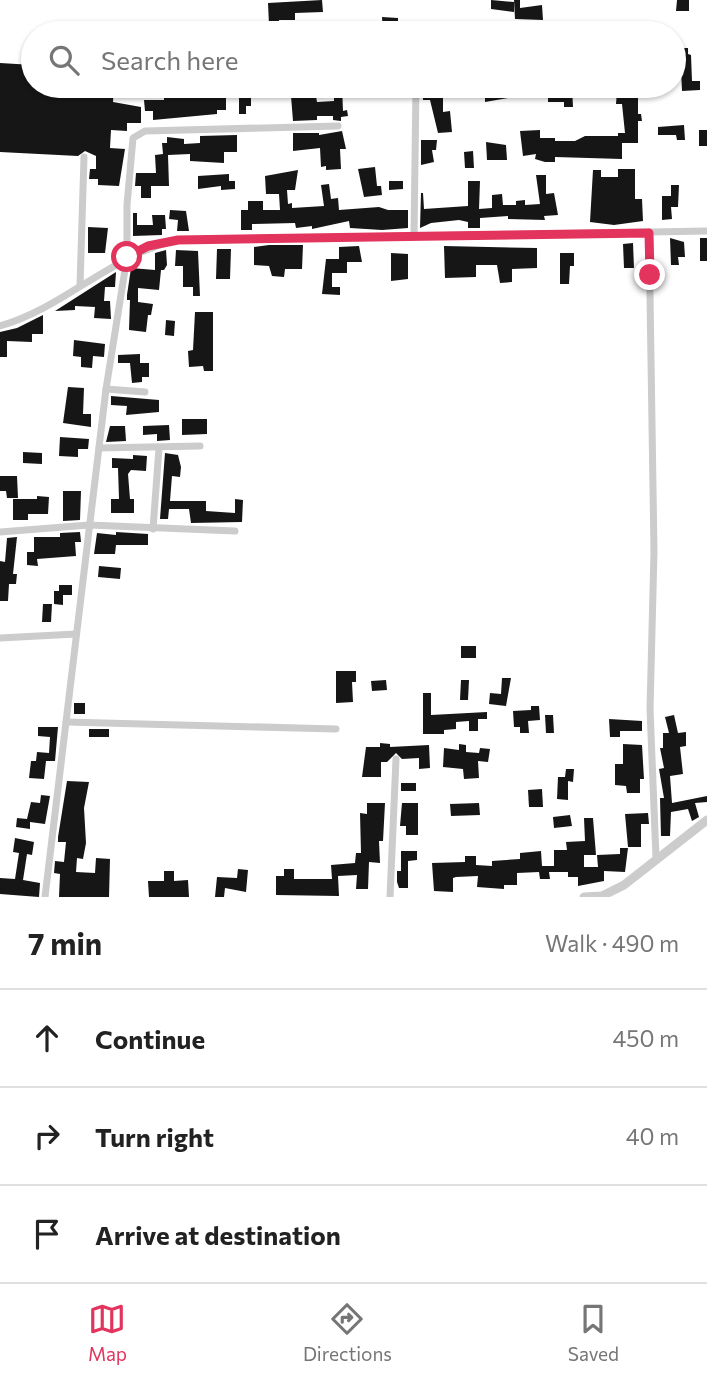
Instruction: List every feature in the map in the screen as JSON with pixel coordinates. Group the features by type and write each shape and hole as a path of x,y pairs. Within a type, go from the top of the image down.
{"street":[{"path":"414,234 416,98"},
{"path":"45,897 106,389 127,257 127,205 133,138 137,133 338,126"},
{"path":"80,286 84,157"},
{"path":"0,326 27,318 148,246 178,240 707,231"},
{"path":"649,233 654,552 650,709 656,857"},
{"path":"106,389 145,392"},
{"path":"99,449 200,446"},
{"path":"153,529 159,449"},
{"path":"0,532 89,525 235,531"},
{"path":"0,638 76,634"},
{"path":"66,722 336,729"},
{"path":"390,897 397,759"},
{"path":"584,897 602,896 624,885 656,857 707,820"}],"building":[{"path":"322,0 323,12 295,13 295,20 269,21 268,3"},
{"path":"491,0 514,2 514,12 491,9"},
{"path":"514,0 520,0 520,8 542,5 543,20 515,19"},
{"path":"677,0 689,0 689,11 676,11"},
{"path":"382,17 398,18 398,21 382,21"},
{"path":"686,48 691,55 692,81 700,81 700,90 686,91"},
{"path":"0,63 21,64 21,98 113,98 113,102 141,107 141,123 127,123 127,131 111,130 110,148 125,149 119,186 98,185 98,179 89,179 90,169 96,169 96,156 85,151 78,156 0,152"},
{"path":"226,98 226,110 217,110 217,114 153,120 153,111 145,111 144,100"},
{"path":"239,98 251,98 251,106 246,106 246,114 239,114"},
{"path":"291,98 316,98 317,102 334,101 334,98 342,98 343,111 347,110 348,116 341,117 341,121 333,120 333,116 317,116 317,120 293,121"},
{"path":"443,98 443,112 450,111 452,132 438,133 430,100 423,100"},
{"path":"485,98 508,98 485,102"},
{"path":"548,98 573,98 573,107 564,107 564,102 548,102"},
{"path":"616,98 638,98 638,114 641,114 642,121 638,121 638,143 622,143 622,159 555,157 555,162 545,162 535,159 536,154 523,156 520,131 540,130 540,138 555,138 555,141 575,141 585,136 618,136 618,133 625,133 622,104 616,104"},
{"path":"684,125 685,140 677,140 676,135 658,135 658,127"},
{"path":"699,130 707,130 707,146 699,146"},
{"path":"342,131 346,149 340,149 341,169 326,170 326,166 321,167 320,148 293,151 293,133 319,135"},
{"path":"237,135 237,152 224,152 224,163 190,161 190,154 168,155 169,186 151,186 151,198 141,198 141,186 135,186 136,173 156,173 155,155 163,154 162,143 167,143 167,137 184,139 184,144 200,143 200,136"},
{"path":"421,140 437,140 436,150 432,150 434,162 421,165"},
{"path":"486,142 506,145 507,160 487,160"},
{"path":"473,151 474,168 465,168 464,152"},
{"path":"375,167 377,186 381,186 382,195 364,197 358,169"},
{"path":"618,169 635,169 635,199 642,199 643,221 614,225 590,222 593,170 601,170 601,177 618,177"},
{"path":"298,170 295,190 287,190 288,204 292,203 292,208 324,206 321,185 329,184 331,199 338,198 339,210 379,207 408,210 408,228 350,228 349,221 312,229 312,226 296,228 295,223 252,224 252,230 241,230 241,210 248,210 248,201 263,201 263,210 280,210 279,194 266,194 265,176"},
{"path":"229,174 229,181 235,181 235,189 221,190 221,186 198,189 198,176"},
{"path":"536,175 546,175 546,194 554,193 558,215 544,216 545,220 508,219 508,216 480,218 480,228 468,228 468,222 459,220 431,223 420,228 421,193 424,209 468,206 468,181 480,181 479,209 492,208 492,195 502,194 503,205 516,205 516,201 525,200 525,205 540,204"},
{"path":"389,181 403,181 403,189 389,190"},
{"path":"671,185 679,185 678,207 671,207 672,219 662,220 662,196 671,196"},
{"path":"170,210 186,211 189,231 177,231 178,220 169,219"},
{"path":"133,213 137,213 137,225 153,225 152,215 165,215 166,229 162,229 162,235 133,236"},
{"path":"88,227 108,228 105,253 88,253"},
{"path":"670,238 684,242 685,257 678,257 679,265 671,265"},
{"path":"700,238 707,238 707,261 700,261"},
{"path":"633,243 634,268 624,268 623,244"},
{"path":"303,245 302,269 285,269 284,277 272,276 269,266 254,265 254,247"},
{"path":"359,246 362,262 347,262 347,273 332,273 332,287 340,287 340,295 322,294 326,259 339,259 339,247"},
{"path":"444,246 537,248 537,268 512,269 512,282 500,283 497,265 476,265 476,277 445,278"},
{"path":"217,249 231,249 230,279 216,279"},
{"path":"166,250 167,265 161,270 159,290 138,288 138,302 153,304 151,315 148,315 146,332 129,330 130,300 127,300 127,295 131,268 155,270 155,253"},
{"path":"176,250 198,251 200,296 193,296 193,287 183,287 183,266 175,266"},
{"path":"391,253 408,254 408,279 391,281"},
{"path":"560,253 574,253 569,284 560,284"},
{"path":"116,272 115,287 105,287 104,301 110,301 111,319 94,318 95,307 75,306 75,310 55,311"},
{"path":"195,312 213,312 213,371 204,371 203,366 189,367 188,351 193,350"},
{"path":"43,315 43,334 32,334 32,342 7,341 7,357 0,357 0,332 17,328"},
{"path":"166,320 175,321 174,336 165,335"},
{"path":"74,340 105,344 104,357 93,356 92,368 81,367 81,357 73,356"},
{"path":"140,354 140,363 149,363 149,377 142,377 142,382 132,383 130,363 118,363 118,355"},
{"path":"68,387 84,388 83,414 91,414 91,427 63,423"},
{"path":"111,396 159,400 159,412 126,415 127,406 111,405"},
{"path":"182,419 207,419 207,434 182,435"},
{"path":"169,425 170,440 157,441 157,434 143,435 143,426"},
{"path":"110,426 125,426 126,441 106,442"},
{"path":"60,437 89,439 88,449 78,449 78,457 59,456"},
{"path":"23,452 42,453 42,464 23,463"},
{"path":"165,453 178,455 181,467 180,477 172,476 170,501 206,501 206,511 235,513 235,499 243,500 242,522 191,523 189,509 169,509 168,519 160,519"},
{"path":"133,455 147,456 146,471 131,470 128,474 130,499 134,499 134,513 111,513 111,499 119,499 118,468 112,468 112,458 133,459"},
{"path":"0,476 17,476 18,498 7,498 6,491 0,491"},
{"path":"63,491 81,491 80,520 63,521"},
{"path":"37,496 49,497 48,514 28,514 28,520 13,520 13,499 37,499"},
{"path":"80,532 81,542 75,542 76,556 37,559 38,566 27,565 27,552 34,552 34,537 60,537 60,533"},
{"path":"116,532 148,534 148,545 116,545 115,554 94,554 97,533 116,535"},
{"path":"17,537 13,574 17,574 16,584 9,584 8,601 0,601 0,561 5,562 7,538"},
{"path":"99,566 121,568 120,579 98,577"},
{"path":"59,585 72,585 72,595 63,595 63,605 54,604 54,591 59,591"},
{"path":"43,604 52,604 51,622 42,622"},
{"path":"461,646 476,646 476,658 461,658"},
{"path":"336,671 356,671 356,682 352,682 353,702 336,703"},
{"path":"502,678 511,678 506,706 489,704 490,693 501,694"},
{"path":"386,680 387,690 372,691 371,681"},
{"path":"461,680 469,680 468,700 460,700"},
{"path":"423,693 431,693 431,715 487,712 487,719 478,719 478,731 469,731 469,721 456,722 456,729 444,730 444,734 423,734"},
{"path":"74,703 85,703 85,714 74,714"},
{"path":"531,706 539,706 540,720 528,721 529,733 520,733 520,727 514,727 513,711 531,710"},
{"path":"545,715 553,715 554,733 546,733"},
{"path":"674,715 678,733 686,732 686,746 680,747 683,774 670,776 672,803 707,796 707,802 695,803 699,817 692,821 688,809 671,812 670,836 661,836 660,798 664,798 659,769 664,768 660,748 663,748 663,733 669,733 665,717"},
{"path":"609,719 642,721 642,731 620,731 620,737 610,737"},
{"path":"38,727 58,727 55,761 46,761 44,779 29,778 31,761 36,761 37,752 49,753 50,737 38,736"},
{"path":"89,729 109,729 109,737 89,737"},
{"path":"380,743 390,744 390,747 429,745 430,768 419,769 419,758 402,759 396,753 387,762 381,762 381,777 362,777 366,747 380,747"},
{"path":"459,744 466,745 466,752 479,753 480,748 490,749 488,762 478,761 479,778 464,779 463,769 443,767 444,748 459,750"},
{"path":"623,744 642,745 644,779 640,779 640,793 627,793 626,786 615,785 615,764 623,764"},
{"path":"566,769 574,769 573,782 568,781 568,800 557,799 558,777 565,777"},
{"path":"67,781 89,782 84,808 86,843 83,859 77,858 76,872 95,873 96,858 110,859 109,897 59,897 60,874 54,873 55,861 64,862 66,842 58,842 58,837"},
{"path":"401,783 416,783 416,791 401,791"},
{"path":"542,789 543,807 529,807 528,790"},
{"path":"41,795 50,796 45,824 30,822 30,829 16,827 17,818 27,819 31,802 40,803"},
{"path":"367,803 385,803 383,841 379,841 380,863 369,862 368,889 356,889 357,875 338,876 339,896 276,895 276,876 284,876 284,869 294,869 294,879 332,879 331,865 355,863 356,853 361,853 360,813 367,814"},
{"path":"402,803 418,803 418,835 406,835 406,826 400,826"},
{"path":"479,803 480,815 451,816 450,804"},
{"path":"648,813 649,824 641,824 641,847 628,847 625,814"},
{"path":"570,815 572,826 554,828 553,817"},
{"path":"584,818 593,818 596,855 584,855 584,867 598,867 597,855 620,854 620,848 628,848 625,872 604,871 604,881 578,886 578,877 568,877 568,872 549,872 550,879 540,879 539,872 517,873 517,885 504,885 504,889 477,887 478,876 456,877 453,878 453,892 434,891 432,863 465,862 465,856 476,856 476,865 492,866 492,861 520,859 520,853 541,851 542,866 554,866 554,850 567,850 566,842 585,841"},
{"path":"15,838 34,842 32,855 27,854 23,880 40,883 39,897 0,894 0,878 15,879 19,853 13,852"},
{"path":"401,851 417,851 417,860 408,861 408,888 399,888 397,882 397,871 401,871"},
{"path":"238,869 248,870 246,892 225,888 224,897 215,897 217,877 237,878"},
{"path":"164,871 174,871 174,881 188,880 189,897 149,897 148,881 164,881"}],"route":[{"path":"127,257 148,246 178,240 414,234 649,233 650,275"}]}
